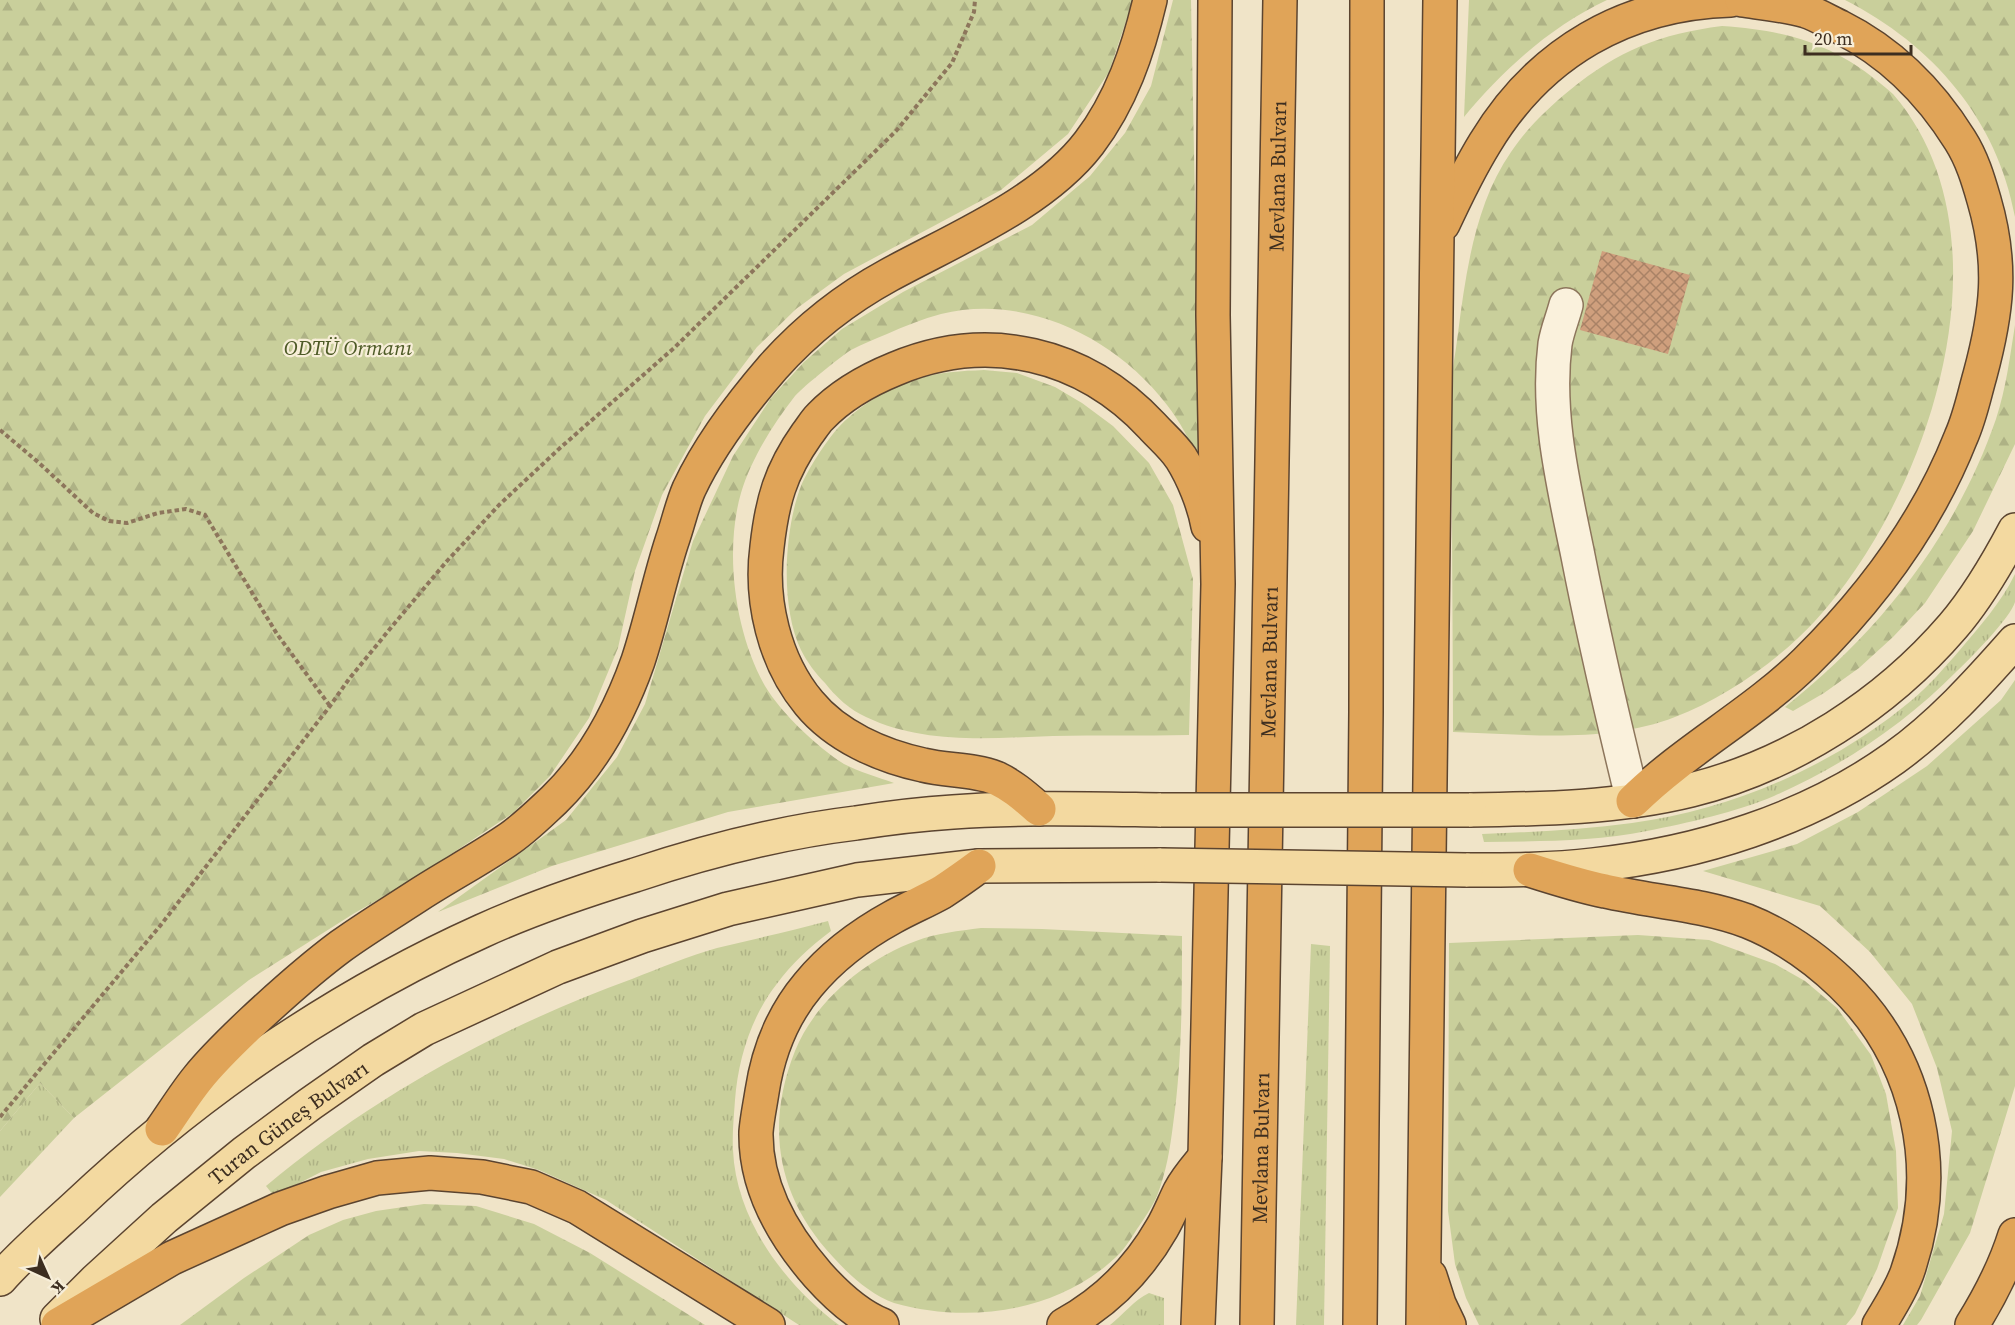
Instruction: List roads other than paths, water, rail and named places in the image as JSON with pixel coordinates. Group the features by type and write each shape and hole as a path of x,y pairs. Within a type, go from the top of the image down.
{"highway":[{"path":"162,1130 200,1076 225,1048 279,997 342,945 508,840 555,799 583,767 623,699 639,658 663,570 689,490 727,423 775,365 828,314 885,277 1033,195 1087,146 1112,108 1134,57 1150,0"},
{"path":"1198,1325 1205,1156 1218,584 1213,315 1215,0"},
{"name":"Mevlana Bulvarı","path":"1257,1325 1280,0"},
{"path":"1360,1325 1366,712 1367,0"},
{"path":"1423,1325 1440,0"},
{"path":"1438,234 1462,183 1505,112 1559,57 1598,33 1634,16 1669,6 1731,0"},
{"path":"1633,801 1657,777 1788,679 1826,642 1875,585 1898,554 1922,515 1961,438 1971,410 1993,318 1997,290 1992,230 1977,175 1946,117 1909,75 1886,54 1862,38 1807,12 1742,0"},
{"path":"1039,809 1017,789 994,778 977,773 924,766 862,745 836,728 809,703 789,672 775,638 769,611 765,564 770,518 779,485 794,453 819,418 848,394 877,376 916,360 959,351 997,349 1029,354 1076,370 1111,389 1142,416 1180,457 1204,507 1218,584"},
{"path":"882,1325 848,1304 809,1265 784,1229 771,1205 759,1165 757,1139 766,1067 790,1007 809,983 833,960 862,936 893,916 940,893 979,866"},
{"path":"1530,870 1605,891 1709,909 1749,922 1816,960 1852,994 1873,1018 1902,1069 1912,1094 1923,1150 1924,1176 1917,1240 1906,1275 1879,1325"},
{"path":"1064,1325 1107,1297 1144,1258 1180,1192 1205,1156"},
{"path":"58,1325 172,1258 280,1209 377,1178 430,1173 482,1177 531,1187 577,1207 768,1325"},
{"path":"1972,1325 2008,1258 2015,1235"},
{"path":"1423,1253 1439,1304 1449,1325"}],"main road":[{"path":"0,1279 102,1181 162,1130 253,1062 386,979 482,931 524,913 637,874 758,841 854,823 953,812 1039,809 1548,809 1633,801 1692,790 1746,771 1805,745 1846,722 1890,689 1954,625 1987,581 2015,530"},
{"name":"Turan Güneş Bulvarı","path":"52,1325 96,1280 164,1218 310,1104 373,1060 424,1029 558,966 642,936 728,909 857,880 979,866 1161,865 1530,870 1592,866 1647,858 1715,842 1781,819 1841,791 1895,758 1942,719 2015,641"}],"lane":[{"path":"1566,305 1555,342 1552,384 1555,427 1595,647 1633,801"}],"park label":[{"name":"ODTÜ Ormanı","path":"348,347"}]}
